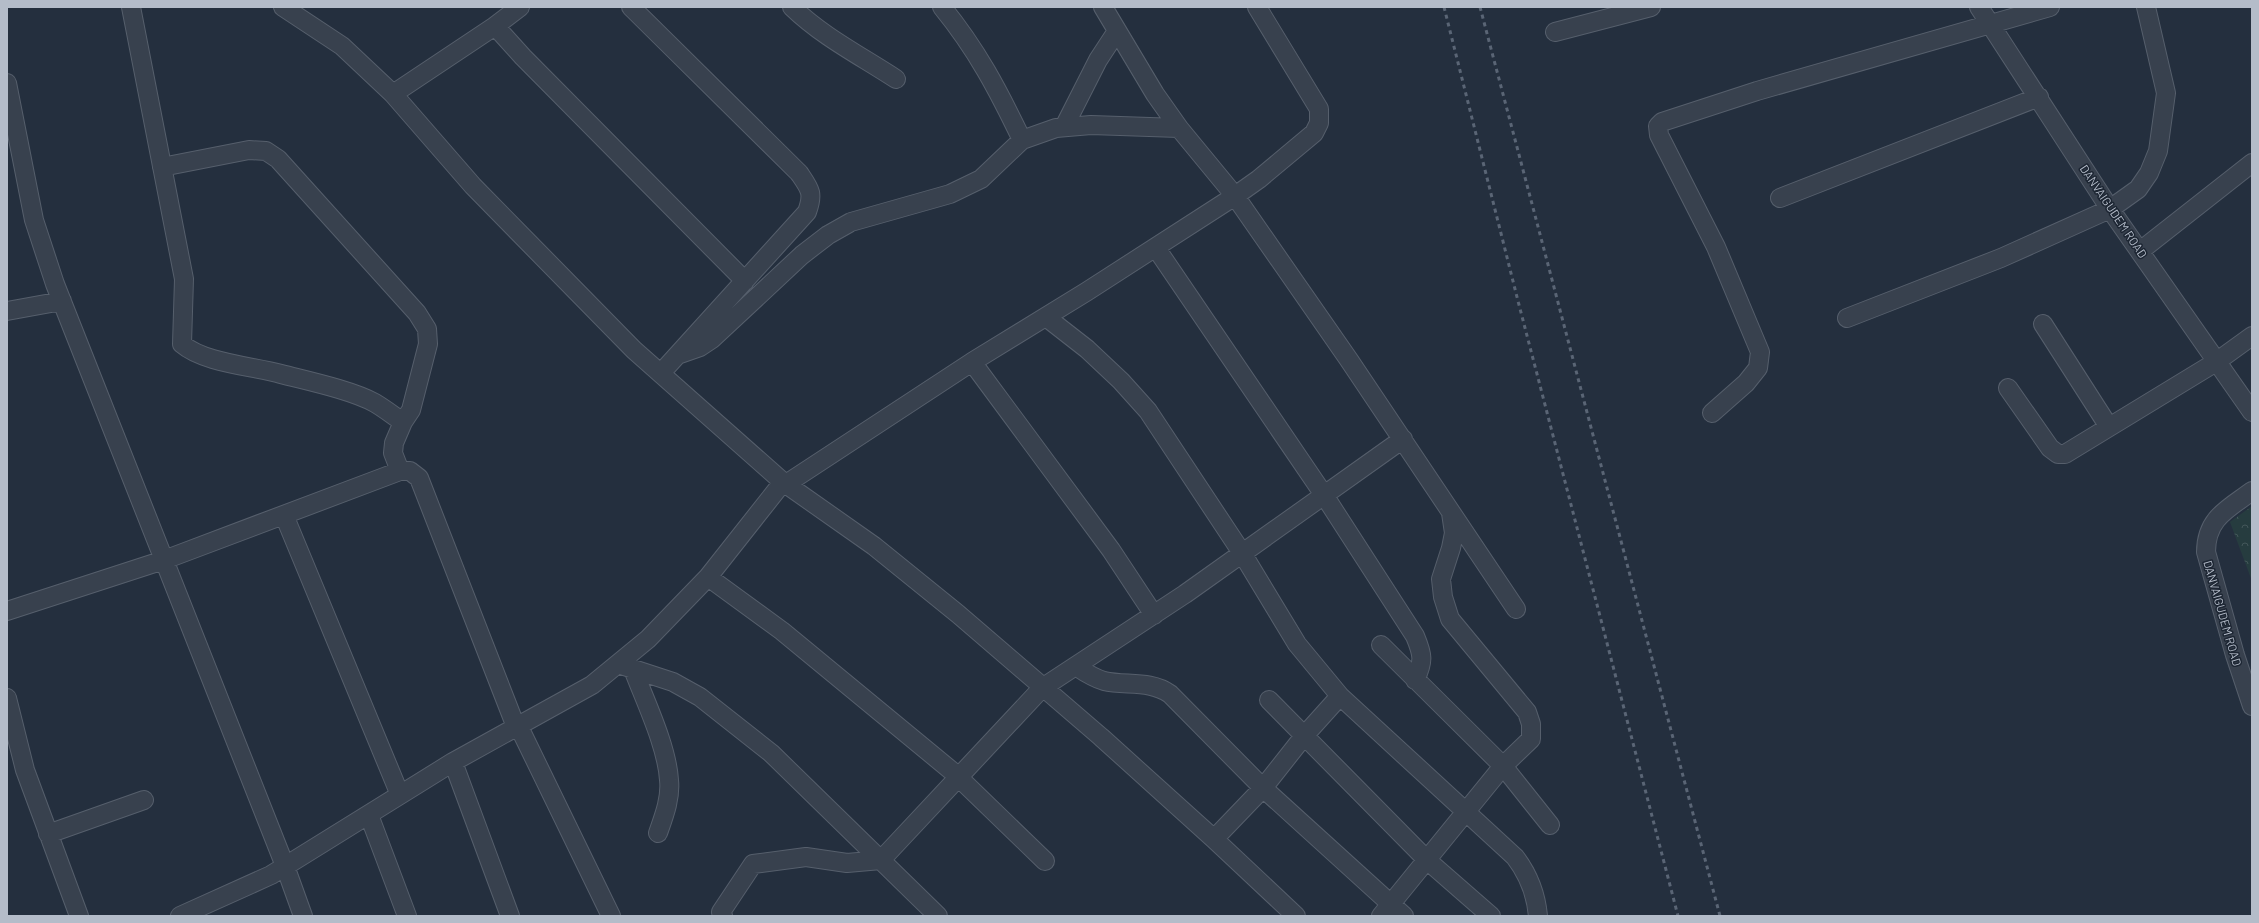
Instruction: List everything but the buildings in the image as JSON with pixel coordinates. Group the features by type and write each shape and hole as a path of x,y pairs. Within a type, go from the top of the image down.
{"street":[{"path":"131,7 184,280 182,344 190,351 209,357 281,374 356,396 374,403 403,422"},
{"path":"393,94 495,26 520,7"},
{"path":"631,7 799,173 809,187 811,200 807,212 680,354 661,373"},
{"path":"792,7 806,21 896,79"},
{"path":"942,7 965,35 994,80 1022,140"},
{"path":"1103,7 1155,94 1180,128 1235,196 1403,439 1516,609"},
{"path":"1555,32 1651,7"},
{"name":"DANVAIGUDEM ROAD","path":"1980,7 2110,210 2252,412"},
{"path":"1712,412 1746,383 1758,368 1760,352 1716,248 1659,135 1658,126 1662,122 1757,91 2050,7"},
{"path":"1847,318 2001,258 2110,210 2138,190 2149,174 2158,151 2166,93 2146,7"},
{"path":"289,8 342,46 393,94 474,186 634,350 784,483 874,546 958,614 1042,688 1101,737 1214,839 1296,916"},
{"path":"180,916 198,912 271,875 453,762 625,666 648,639 708,577 784,483 972,362 1156,248 1235,196 1259,179 1314,134 1319,123 1319,109 1262,9"},
{"path":"495,26 523,58 745,281"},
{"path":"1064,127 1098,60 1117,31"},
{"path":"7,83 34,220 62,301 285,866 303,916"},
{"path":"1780,198 2039,97"},
{"path":"680,354 700,347 712,339 802,255 828,235 851,222 950,194 981,179 1022,140 1064,127 1091,125 1180,128"},
{"path":"162,167 249,150 266,151 278,159 417,313 427,329 428,344 411,410 403,422 394,443 393,453 400,471"},
{"path":"2140,251 2252,163"},
{"path":"1156,248 1324,495 1415,636 1422,652 1422,665 1416,680"},
{"path":"7,311 62,301"},
{"path":"1046,317 1087,349 1148,411 1242,553 1297,644 1340,696 1515,857 1526,872 1537,903 1538,916"},
{"path":"2043,324 2109,427"},
{"path":"2008,388 2050,448 2058,454 2065,454 2216,362 2252,336"},
{"path":"972,362 1111,550 1154,615"},
{"path":"723,916 721,912 754,864 806,857 847,863 881,860 1042,688 1077,667 1154,615 1403,439"},
{"path":"7,611 164,560 400,471 410,470 419,478 516,727 520,729 611,916"},
{"name":"DANVAIGUDEM ROAD","path":"2252,491 2232,505 2214,521 2206,538 2206,552 2238,667 2252,706"},
{"path":"1077,667 1089,675 1105,681 1162,688 1170,694 1263,788 1393,912 1428,861 1466,811 1503,766 1531,739 1530,724 1527,712 1450,619 1443,597 1441,579 1454,533 1451,510"},
{"path":"284,515 400,796"},
{"path":"708,577 782,632 959,777 1045,860"},
{"path":"1381,644 1503,766 1550,825"},
{"path":"625,666 666,757 670,780 667,805 658,833"},
{"path":"625,666 673,682 700,697 771,753 938,916"},
{"path":"1214,839 1263,788 1304,736 1340,696"},
{"path":"7,698 25,770 79,916"},
{"path":"1269,700 1428,861 1491,916"},
{"path":"453,762 510,916"},
{"path":"48,834 144,800"},
{"path":"369,815 407,916"}],"green space":[{"path":"2252,506 2252,581 2230,522"}],"railway":[{"path":"1444,7 1518,301 1678,916"},
{"path":"1480,7 1720,916"}]}
